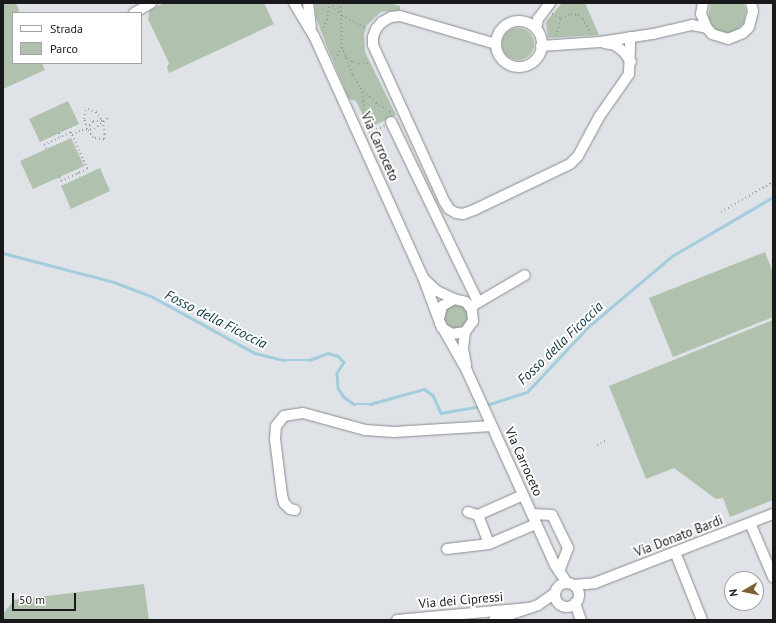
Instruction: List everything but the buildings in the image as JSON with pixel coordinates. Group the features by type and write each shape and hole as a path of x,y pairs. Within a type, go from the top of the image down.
{"street":[{"path":"136,12 151,3"},
{"name":"Via Carroceto","path":"294,3 315,31"},
{"name":"Via Carroceto","path":"308,3 315,31 423,277 440,323 478,394 557,568 570,584"},
{"path":"703,3 701,14 707,28"},
{"path":"541,46 596,39 630,38 692,25 707,28 720,38 736,37 749,27 753,16 752,3"},
{"path":"521,21 532,25 536,29 541,40 541,46 535,60 521,67 514,66 501,58 496,44 497,36 507,24 521,21 547,10"},
{"path":"536,29 547,10"},
{"path":"496,44 400,16 391,17 382,22 376,29 373,37 373,45 444,201 449,208 456,213 463,214 474,210 570,164 578,156 599,117 629,74 631,62 630,38"},
{"path":"596,39 614,45 624,52 631,62"},
{"path":"394,118 474,305 525,275"},
{"name":"Via Carroceto","path":"423,277 437,291 454,299 474,305 473,321 465,332 463,349 467,371"},
{"path":"454,299 442,306 440,323 452,334 465,332"},
{"path":"295,510 290,509 284,503 275,439 276,426 284,416 303,413 365,430 394,432 492,426"},
{"path":"489,544 473,513 523,495"},
{"path":"532,514 552,515 568,548 557,568"},
{"name":"Via Donato Bardi","path":"570,603 595,583 773,514"},
{"path":"750,523 773,577"},
{"path":"447,549 489,544 536,524"},
{"path":"675,552 702,620"},
{"name":"Via Carroceto","path":"556,591 557,568"},
{"name":"Via Donato Bardi","path":"570,584 595,583"},
{"path":"494,620 533,606 556,591 561,584 570,584 578,590 570,603"},
{"path":"556,591 556,600 570,603 580,620"},
{"name":"Via dei Cipressi","path":"397,620 446,617 570,603"}],"path":[{"path":"315,31 327,20 329,3"},
{"path":"329,3 342,16 368,30"},
{"path":"341,3 342,47 361,88 364,101 363,120"},
{"path":"547,10 561,18"},
{"path":"561,18 571,14 578,15 583,19 596,39"},
{"path":"556,40 561,18"},
{"path":"332,64 342,47"},
{"path":"344,54 349,60 359,64 371,62"},
{"path":"361,88 394,118"},
{"path":"88,109 96,112 103,121 105,134 104,140 93,138 87,129 84,119 85,111 88,109"},
{"path":"72,135 87,129 94,129 109,117"},
{"path":"87,129 93,121 103,121"},
{"path":"46,150 44,145 71,132 87,169 61,181 59,178"},
{"path":"59,133 61,137"},
{"path":"78,173 80,177"},
{"path":"721,212 773,182"},
{"path":"597,445 605,441"}],"green space":[{"path":"3,3 16,3 20,12 12,12 12,64 42,64 45,70 3,89"},
{"path":"164,3 264,3 274,24 169,73 167,67 169,63 148,19 150,10"},
{"path":"315,3 389,3 400,6 400,10 381,12 367,25 364,34 365,52 396,115 369,128 356,101 349,99 316,17"},
{"path":"562,3 585,3 599,35 548,38 546,22"},
{"path":"711,3 743,3 746,10 744,23 735,31 729,33 717,30 709,22 708,17"},
{"path":"515,28 521,28 531,35 534,44 533,50 527,57 521,60 515,60 505,53 502,47 502,41 509,31"},
{"path":"68,101 79,124 40,142 29,119"},
{"path":"71,138 84,166 33,189 20,161"},
{"path":"100,168 110,191 71,209 61,186"},
{"path":"765,252 773,273 773,317 673,357 649,298"},
{"path":"456,304 461,305 467,311 467,321 461,327 456,328 451,327 445,321 444,316 445,311 451,305"},
{"path":"773,320 773,500 730,517 723,498 716,499 674,468 646,479 609,386"},
{"path":"144,584 149,620 3,620 3,614 14,600"}],"waterway":[{"name":"Fosso della Ficoccia","path":"486,405 527,392 588,327 672,256 773,197"},
{"name":"Fosso della Ficoccia","path":"3,253 114,282 153,297 255,353 284,360 309,360 328,353 338,356 344,362 337,373 338,388 344,397 354,404 370,404 424,389 433,395 441,413 481,406"}]}
